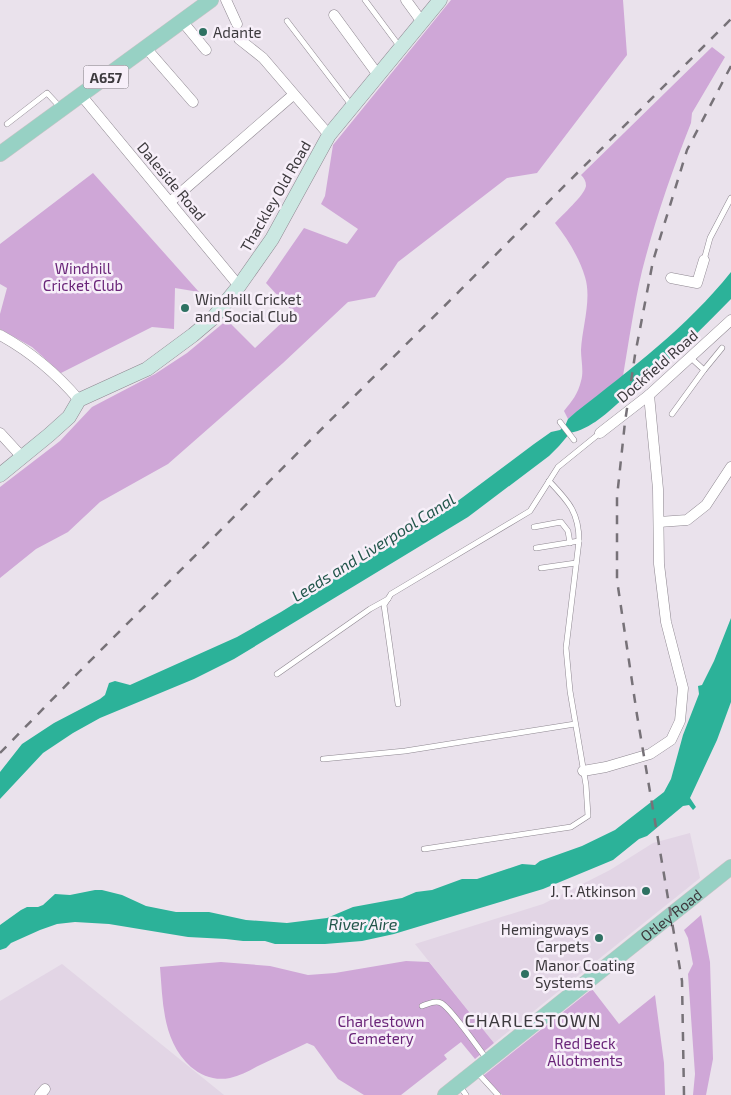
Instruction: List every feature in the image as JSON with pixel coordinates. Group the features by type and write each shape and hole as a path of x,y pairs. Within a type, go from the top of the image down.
{"main road":[{"name":"A657","path":"0,154 211,0"},
{"name":"Otley Road","path":"445,1095 462,1090 476,1071 488,1061 731,867"}],"street":[{"path":"226,0 238,24"},
{"path":"406,0 422,22"},
{"name":"Thackley Old Road","path":"79,400 147,369 213,318 239,286 272,239 328,135 440,0"},
{"path":"334,15 378,75"},
{"path":"182,22 206,50"},
{"path":"239,38 263,58 328,135"},
{"path":"146,48 193,102"},
{"name":"Daleside Road","path":"81,95 239,286"},
{"path":"170,202 293,95"},
{"path":"671,278 697,283 704,260"},
{"name":"Dockfield Road","path":"600,433 649,395 692,358 731,320"},
{"path":"0,335 43,363 63,381 79,400 69,417 0,475"},
{"path":"583,771 606,767 650,754 671,740 680,721 683,688 666,622 659,564 659,522 654,435 649,395"},
{"path":"0,433 22,457"},
{"path":"659,522 687,520 706,505 731,467"}],"lane":[{"path":"365,0 400,48"},
{"path":"287,21 352,106"},
{"path":"7,124 48,93 62,109"},
{"path":"704,260 710,238 731,198"},
{"path":"672,414 722,348"},
{"path":"692,358 704,370"},
{"path":"560,422 574,440"},
{"path":"398,704 384,605 391,594 530,511 558,467 600,433"},
{"path":"424,849 571,827 588,816 570,691 566,648 579,529 574,512 565,498 548,482"},
{"path":"534,527 561,522 568,531 570,543"},
{"path":"536,548 579,541"},
{"path":"541,568 576,563"},
{"path":"277,674 370,609 388,599"},
{"path":"323,760 405,751 575,724"},
{"path":"422,1006 432,1002 441,1003 452,1013 488,1061"},
{"path":"476,1071 498,1095"}],"shaded area":[{"path":"690,833 700,878 494,1043 415,944 543,904 610,870 653,843"},
{"path":"62,964 224,1095 0,1095 0,1001"}],"green space":[{"path":"451,0 623,0 627,55 537,173 507,178 398,262 375,297 348,302 283,363 168,464 100,502 68,532 36,549 0,578 0,487 60,441 92,407 155,374 187,353 227,320 255,348 293,312 266,283 304,228 347,244 358,229 321,204 325,196 333,145"},
{"path":"712,47 725,57 692,113 691,123 658,214 639,284 623,376 568,419 564,411 576,394 582,377 581,350 587,304 587,286 576,255 555,223 584,190 586,183 581,175"},
{"name":"Windhill Cricket Club","path":"93,173 199,292 175,288 174,329 152,327 61,373 32,347 0,329 0,314 7,288 0,284 0,244"},
{"path":"701,915 710,962 713,1059 706,1095 693,1095 695,1074 688,974 693,964 688,938 684,930"},
{"name":"Charlestown Cemetery","path":"406,961 429,962 494,1043 475,1059 461,1042 444,1055 447,1059 401,1095 364,1095 338,1079 314,1046 307,1043 237,1076 224,1079 209,1077 195,1070 181,1057 169,1033 163,1007 160,967 221,962 270,966 308,975 335,973"},
{"name":"Red Beck Allotments","path":"592,989 619,1024 655,995 664,1063 665,1095 502,1095 483,1076"}],"water":[{"path":"731,272 731,299 679,350 605,414 585,428 570,433 549,456 468,517 234,659 194,679 100,718 73,733 43,753 0,799 0,772 22,744 54,723 100,699 105,695 109,683 115,681 130,685 237,637 281,612 451,506 551,432 560,430 565,426 568,419 576,412 638,363 677,329"},
{"name":"River Aire","path":"731,618 731,702 717,740 690,798 696,807 693,810 689,805 683,806 647,836 639,839 613,860 543,889 394,934 362,941 325,944 275,944 265,941 188,937 109,924 75,922 57,924 40,930 0,950 0,925 27,907 43,905 55,894 70,895 102,890 122,895 146,906 176,912 209,912 246,920 287,923 327,918 353,907 402,898 462,879 477,879 522,864 535,865 540,861 582,846 615,830 664,792 671,779 683,735 699,694 698,686 702,685 714,661"}],"railway":[{"path":"0,753 731,19"},
{"path":"684,1095 682,981 637,715 617,580 617,497 635,355 653,261 687,150 731,66"}],"place":[{"name":"Adante","path":"203,32"},
{"name":"Windhill Cricket and Social Club","path":"185,308"},
{"name":"J. T. Atkinson","path":"646,891"},
{"name":"Hemingways Carpets","path":"599,938"},
{"name":"Manor Coating Systems","path":"525,974"}],"district":[{"name":"CHARLESTOWN","path":"533,1020"}],"water label":[{"name":"Leeds and Liverpool Canal","path":"373,547"}]}
